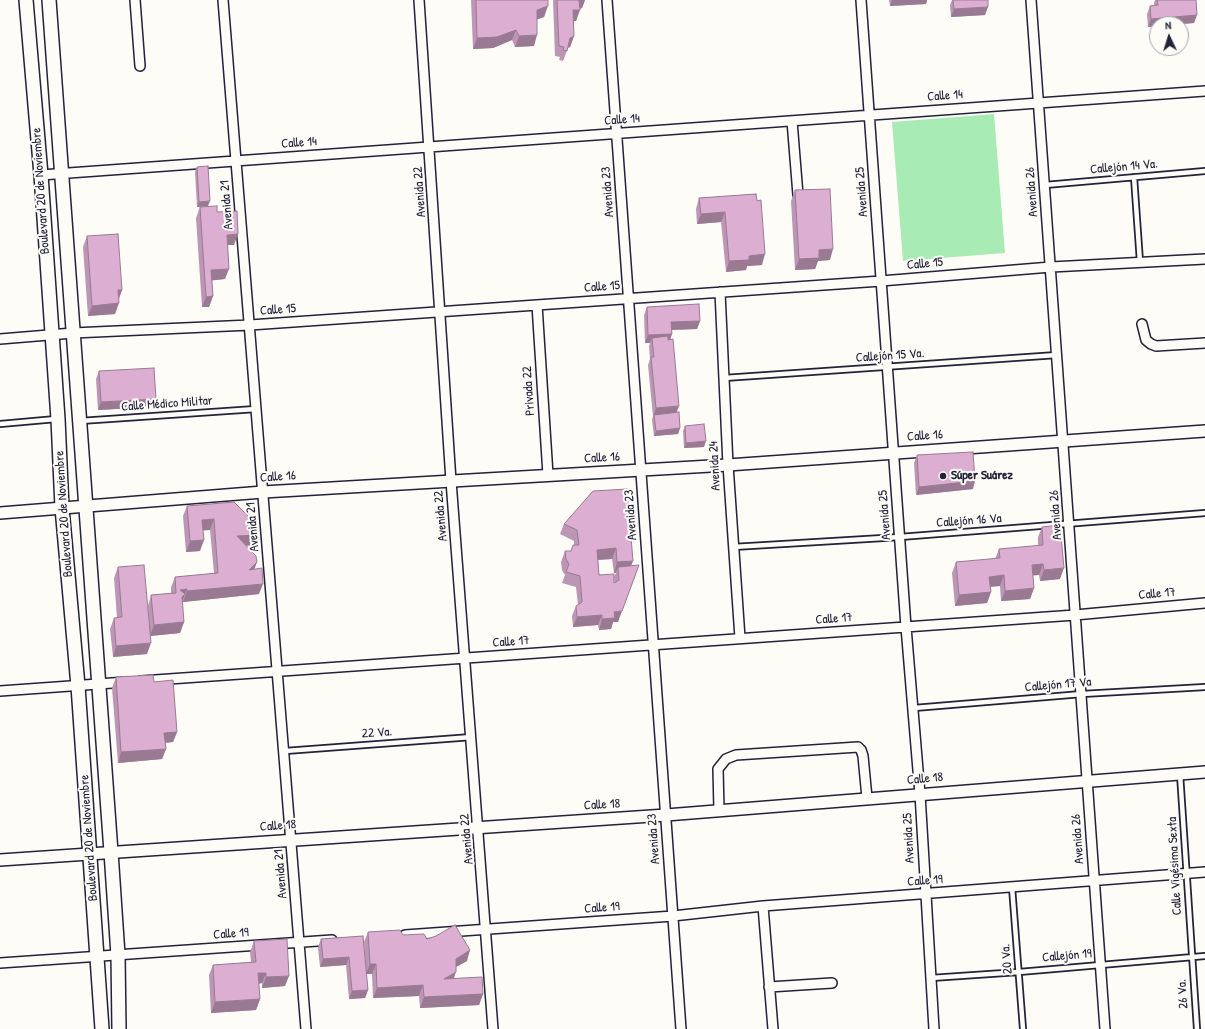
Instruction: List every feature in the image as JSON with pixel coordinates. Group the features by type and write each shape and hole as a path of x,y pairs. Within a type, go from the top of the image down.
{"main road":[{"name":"Boulevard 20 de Noviembre","path":"26,0 52,334 62,508 78,686 102,1029"},
{"name":"Boulevard 20 de Noviembre","path":"49,0 78,421 111,852 118,955 119,1029"}],"street":[{"path":"135,0 140,66"},
{"name":"Avenida 21","path":"223,0 285,751 290,840 306,1029"},
{"name":"Avenida 22","path":"419,0 441,312 451,481 487,930 493,1029"},
{"name":"Avenida 23","path":"607,0 682,1029"},
{"name":"Avenida 25","path":"861,0 906,627 914,708 934,1029"},
{"name":"Avenida 26","path":"1031,0 1105,1029"},
{"name":"Calle 14","path":"40,175 1205,91"},
{"path":"792,121 798,195"},
{"name":"Calle 15","path":"0,338 52,334 250,325 881,281 1050,267 1205,259"},
{"name":"Avenida 24","path":"720,292 728,465 740,638"},
{"name":"Privada 22","path":"537,305 548,475"},
{"path":"1142,324 1146,340 1156,346 1205,344"},
{"name":"Calle 16","path":"0,513 263,492 728,465 1205,430"},
{"name":"Calle 17","path":"0,691 1075,615 1205,603"},
{"path":"719,810 718,768 726,759 736,755 858,748 861,750 863,756 867,798"},
{"name":"Calle 18","path":"0,860 479,826 666,815 1087,780 1205,772"},
{"name":"Calle 19","path":"393,936 673,916 763,906 1205,872"},
{"path":"763,906 768,987 773,1029"},
{"name":"Calle 19","path":"0,962 97,957 338,939"},
{"path":"768,987 832,983"},
{"path":"97,1029 102,1029"}],"lane":[{"name":"Callejón 14 Va.","path":"1045,185 1205,171"},
{"path":"1134,177 1140,262"},
{"name":"Callejón 15 Va.","path":"724,378 1057,355"},
{"name":"Calle Médico Militar","path":"78,421 257,409"},
{"path":"0,424 58,419"},
{"name":"Callejón 16 Va","path":"734,547 900,537 1205,513"},
{"name":"Callejón 17 Va","path":"914,708 1082,694 1205,687"},
{"name":"22 Va.","path":"285,751 472,737"},
{"name":"Calle Vigésima Sexta","path":"1180,774 1192,958"},
{"name":"20 Va.","path":"1012,887 1023,1029"},
{"name":"Callejón 19","path":"931,978 1100,966 1205,956"},
{"name":"26 Va.","path":"1192,958 1197,1029"}],"green space":[{"path":"994,114 1005,253 903,261 892,122"}],"building":[{"path":"476,0 548,0 548,6 537,10 537,35 519,36 516,30 497,37 477,38"},
{"path":"557,0 579,0 580,10 573,10 574,36 570,38 567,51 563,50 564,47 559,46"},
{"path":"953,0 988,0 988,7 954,9"},
{"path":"1157,0 1196,0 1197,15 1151,16 1150,6 1158,5"},
{"path":"208,166 210,201 199,202 197,167"},
{"path":"830,189 833,249 819,250 819,258 799,259 795,190"},
{"path":"756,194 757,201 761,200 765,254 749,256 749,260 729,261 725,212 701,214 699,198"},
{"path":"217,206 217,212 237,211 238,234 227,235 229,269 211,270 213,296 206,297 200,207"},
{"path":"118,234 122,290 118,290 119,303 92,306 87,236"},
{"path":"699,304 700,321 671,322 672,334 648,335 647,307"},
{"path":"668,336 668,340 673,339 679,406 656,408 651,357 654,357 652,338"},
{"path":"154,368 156,399 101,402 99,371"},
{"path":"679,412 680,428 656,431 654,415"},
{"path":"704,424 706,441 686,443 685,426"},
{"name":"Súper Suárez","path":"973,452 975,481 919,487 917,455"},
{"path":"627,489 633,561 617,562 616,548 597,550 599,575 614,574 614,583 619,580 618,567 639,565 622,611 614,612 615,618 602,619 602,615 577,617 576,606 582,602 580,576 566,572 569,564 566,559 565,551 571,551 573,545 579,545 577,530 564,524 593,491"},
{"path":"234,502 255,523 256,535 237,536 256,556 257,562 249,570 262,568 263,584 187,591 187,589 180,590 185,594 182,597 184,622 154,625 151,595 176,593 175,577 218,573 214,519 202,520 204,540 190,541 187,506"},
{"path":"1060,525 1064,568 1044,570 1043,564 1032,565 1034,588 1005,591 1004,575 989,577 991,592 959,595 956,562 1000,558 999,549 1043,545 1042,527"},
{"path":"144,565 151,643 116,646 114,618 122,617 118,567"},
{"path":"153,675 154,682 173,680 177,732 164,733 166,749 121,752 116,677"},
{"path":"455,925 470,950 456,959 456,972 444,979 482,977 483,994 424,997 423,985 377,988 376,964 370,964 368,932 400,930 403,935 424,934 427,939 436,936"},
{"path":"363,936 368,990 352,991 349,957 323,959 321,939"},
{"path":"287,939 289,976 266,977 266,973 258,973 260,999 215,1002 213,965 256,962 254,941"}],"place":[{"name":"Súper Suárez","path":"943,476"}]}
